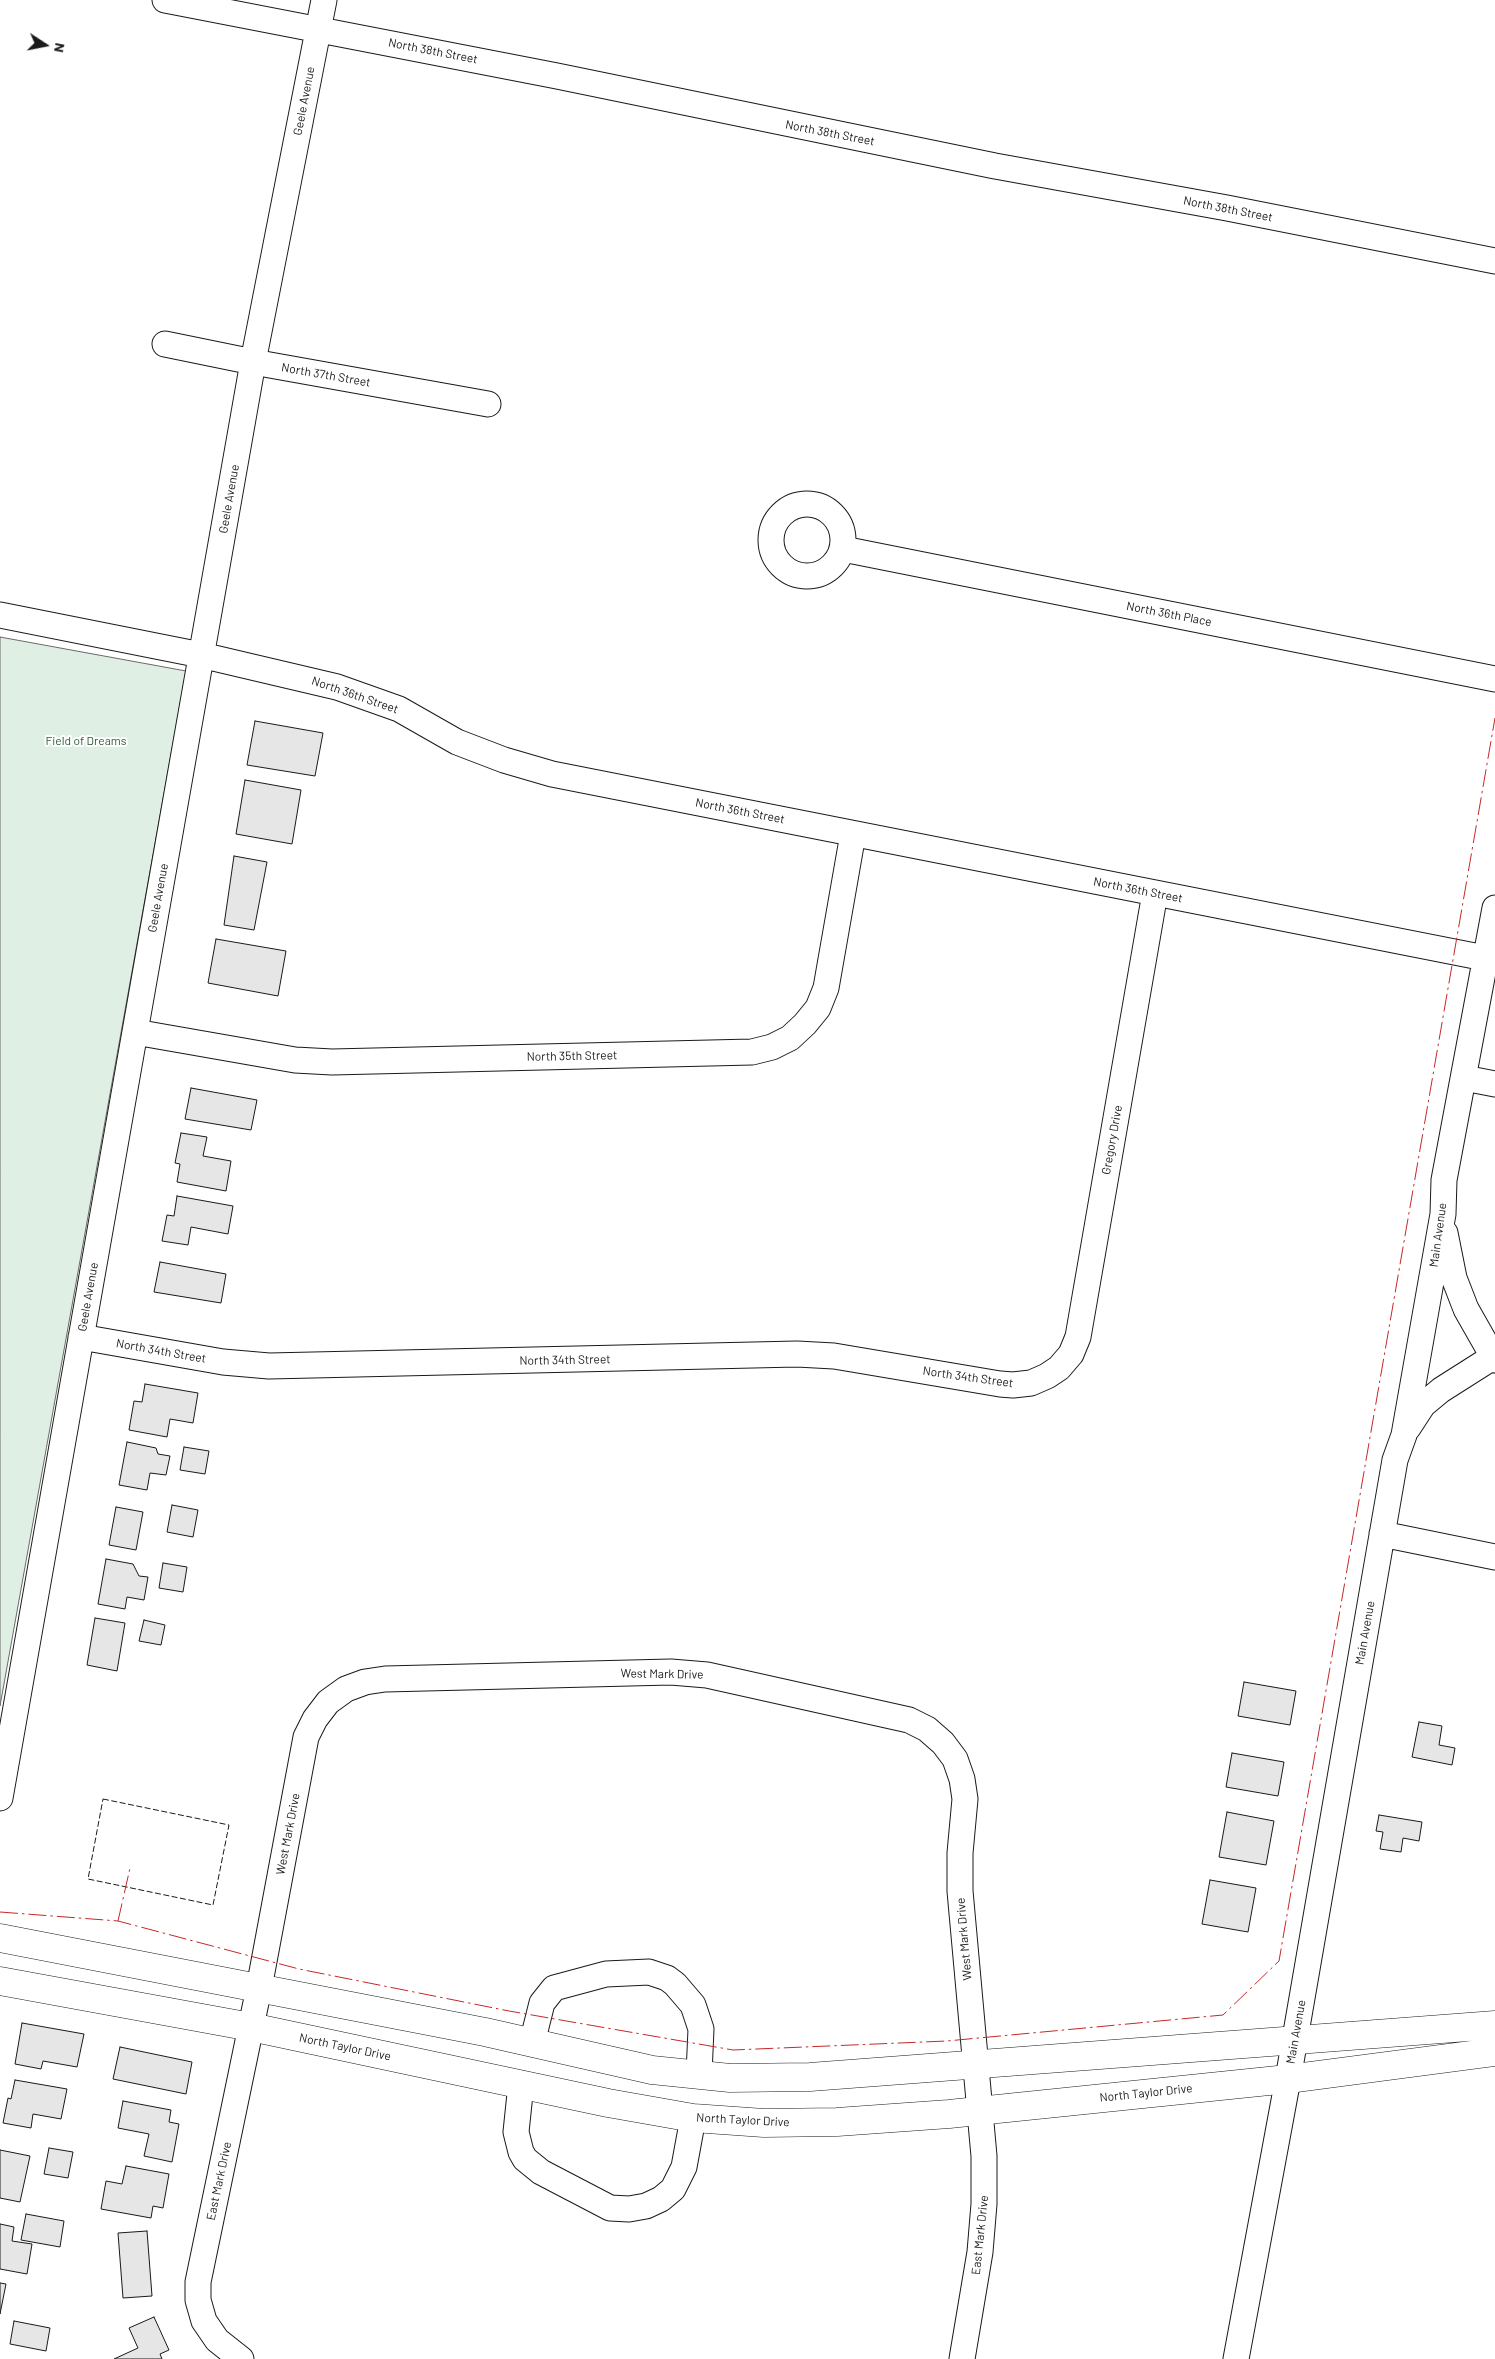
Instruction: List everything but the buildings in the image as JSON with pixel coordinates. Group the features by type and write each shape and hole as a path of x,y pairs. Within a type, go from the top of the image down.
{"main road":[{"path":"0,1938 532,2043 652,2070 730,2078 810,2077 1495,2025"},
{"name":"North Taylor Drive","path":"0,1981 251,2027 693,2118 781,2124 981,2110 1288,2079 1495,2052"}],"street":[{"name":"North 38th Street","path":"165,0 318,28 995,166 1227,208 1495,261"},
{"name":"Geele Avenue","path":"0,1798 253,362 324,0"},
{"name":"North 37th Street","path":"165,344 253,362 488,404"},
{"name":"North 36th Place","path":"843,549 1495,679"},
{"name":"North 36th Street","path":"0,615 201,655 337,687 399,709 457,742 504,760 552,774 1491,959"},
{"name":"North 35th Street","path":"135,1032 295,1060 332,1062 752,1052 772,1047 790,1038 805,1024 818,1008 826,988 853,834"},
{"name":"Gregory Drive","path":"1047,1376 1059,1368 1070,1354 1078,1337 1155,893"},
{"name":"Main Avenue","path":"1236,2359 1288,2079 1395,1460 1404,1435 1443,1214 1444,1180 1464,1078 1491,959 1495,908"},
{"path":"1464,1078 1495,1084"},
{"path":"1404,1435 1423,1406 1441,1390 1494,1359 1466,1310 1454,1278 1446,1246 1443,1214"},
{"name":"North 34th Street","path":"81,1337 223,1362 269,1366 797,1354 834,1356 1014,1386 1031,1383 1047,1376"},
{"path":"1382,1534 1495,1557"},
{"name":"West Mark Drive","path":"260,1988 306,1737 315,1719 328,1702 346,1689 365,1682 385,1678 671,1672 707,1675 909,1720 927,1729 943,1743 955,1759 966,1799 960,1853 960,1891 975,2065 981,2110"},
{"path":"532,2043 542,2003 554,1988 606,1974 649,1972 667,1978 676,1984 693,2005 701,2029 699,2074"},
{"name":"East Mark Drive","path":"241,2359 217,2340 204,2321 198,2300 198,2282 260,1988"},
{"path":"521,2084 516,2132 521,2152 525,2159 541,2172 610,2208 629,2209 646,2206 661,2199 673,2189 684,2167 693,2118"},
{"name":"East Mark Drive","path":"962,2359 980,2252 984,2204 984,2156 981,2110"}],"green space":[{"name":"Field of Dreams","path":"0,637 186,671 0,1706"}],"fence":[{"path":"103,1799 229,1825 213,1905 88,1879 103,1799"}],"power":[{"path":"0,1912 118,1921 299,1969 509,2011 733,2050 947,2041 1223,2015 1279,1961 1495,718"},
{"path":"118,1921 130,1868"}]}
